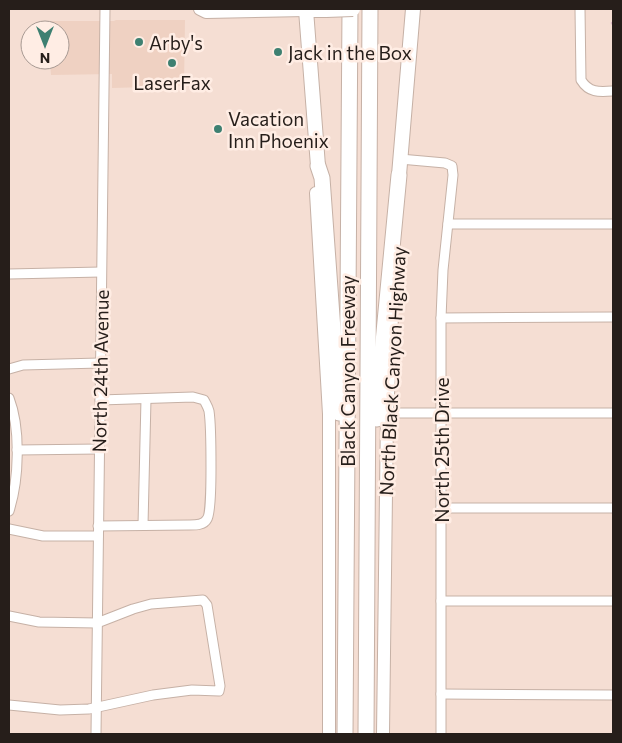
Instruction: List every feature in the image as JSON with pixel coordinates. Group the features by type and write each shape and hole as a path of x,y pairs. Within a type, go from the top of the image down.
{"highway":[{"name":"Black Canyon Freeway","path":"345,734 351,9"},
{"path":"353,734 357,9"},
{"name":"Black Canyon Freeway","path":"366,734 370,9"},
{"path":"318,166 322,178 337,396 346,464"},
{"path":"368,485 376,448 382,353 398,176"}],"main road":[{"path":"200,9 206,12 351,9"},
{"name":"North Black Canyon Highway","path":"383,734 387,412 398,236 398,176 413,9"},
{"path":"306,10 318,166 315,184 330,414 329,734"}],"street":[{"name":"North 24th Avenue","path":"96,734 105,9"},
{"path":"580,9 581,80 586,87 593,90 613,91"},
{"name":"North 25th Drive","path":"400,159 445,163 452,166 453,175 443,270 441,318 441,734"},
{"path":"448,224 613,224"},
{"path":"9,274 101,272"},
{"path":"441,318 613,317"},
{"path":"9,369 23,365 100,363"},
{"path":"98,526 190,525 203,523 208,519 210,513 210,426 209,411 204,400 193,397 100,400"},
{"path":"9,398 14,419 16,450 16,484 9,511"},
{"path":"143,525 146,399"},
{"path":"387,412 613,413"},
{"path":"16,450 99,449"},
{"path":"441,508 613,508"},
{"path":"9,529 43,536 98,536"},
{"path":"9,616 39,622 98,623 151,604 203,600 206,605 220,686 219,691 192,690 153,695 97,708 60,710 9,705"},
{"path":"441,601 613,601"},
{"path":"441,694 613,695"}],"shaded area":[{"path":"185,20 184,86 112,88 112,74 51,75 51,70 70,70 70,21"}],"place":[{"name":"Arby's","path":"139,42"},
{"name":"Jack in the Box","path":"278,52"},
{"name":"LaserFax","path":"172,63"},
{"name":"Vacation Inn Phoenix","path":"218,129"}]}
